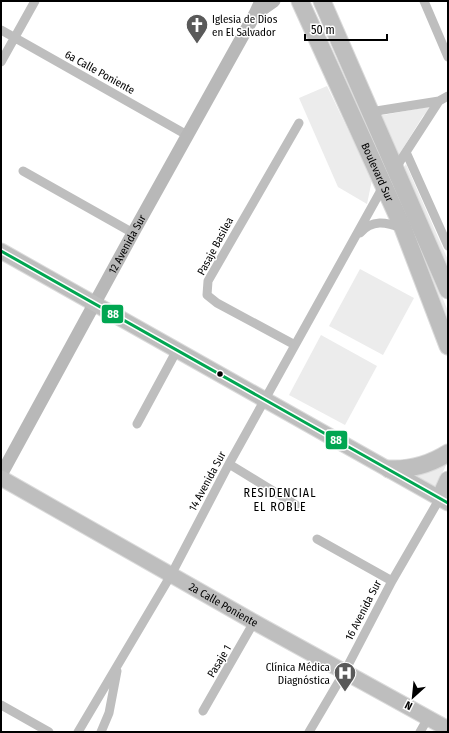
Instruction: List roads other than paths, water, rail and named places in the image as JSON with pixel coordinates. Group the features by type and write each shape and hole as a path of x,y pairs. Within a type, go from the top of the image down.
{"highway":[{"name":"Boulevard Sur","path":"322,1 448,290"},
{"name":"Boulevard Sur","path":"299,2 370,151 403,228 448,346"},
{"path":"389,469 414,468 435,461 448,454"},
{"path":"444,501 448,480"}],"main road":[{"path":"1,251 266,399 444,501"},
{"name":"2a Calle Poniente","path":"1,478 254,622 448,729"}],"street":[{"path":"1,62 35,1"},
{"name":"12 Avenida Sur","path":"1,475 132,233 261,1"},
{"name":"12 Avenida Sur","path":"255,14 274,1"},
{"path":"426,2 448,57"},
{"name":"6a Calle Poniente","path":"1,30 187,135"},
{"path":"370,112 439,101 448,96"},
{"path":"370,151 376,156 383,170 388,172 396,168 439,101"},
{"name":"Pasaje Basilea","path":"295,345 217,303 207,295 208,280 299,123"},
{"path":"406,152 448,246"},
{"path":"23,171 132,233"},
{"name":"14 Avenida Sur","path":"78,732 171,575 229,464 355,239 384,184"},
{"name":"14 Avenida Sur","path":"355,239 367,226 379,222 403,228"},
{"path":"137,424 177,350"},
{"path":"229,464 296,505"},
{"name":"16 Avenida Sur","path":"309,732 344,672 392,581 444,501"},
{"path":"317,539 392,581"},
{"name":"Pasaje 1","path":"203,711 254,622"},
{"path":"101,732 109,713 118,666"},
{"path":"1,705 49,732"},
{"path":"420,732 428,718"}],"place":[{"name":"Iglesia de Dios en El Salvador","path":"197,44"},
{"name":"Clínica Médica Diagnóstica","path":"345,692"}],"district":[{"name":"RESIDENCIAL EL ROBLE","path":"280,500"}]}
